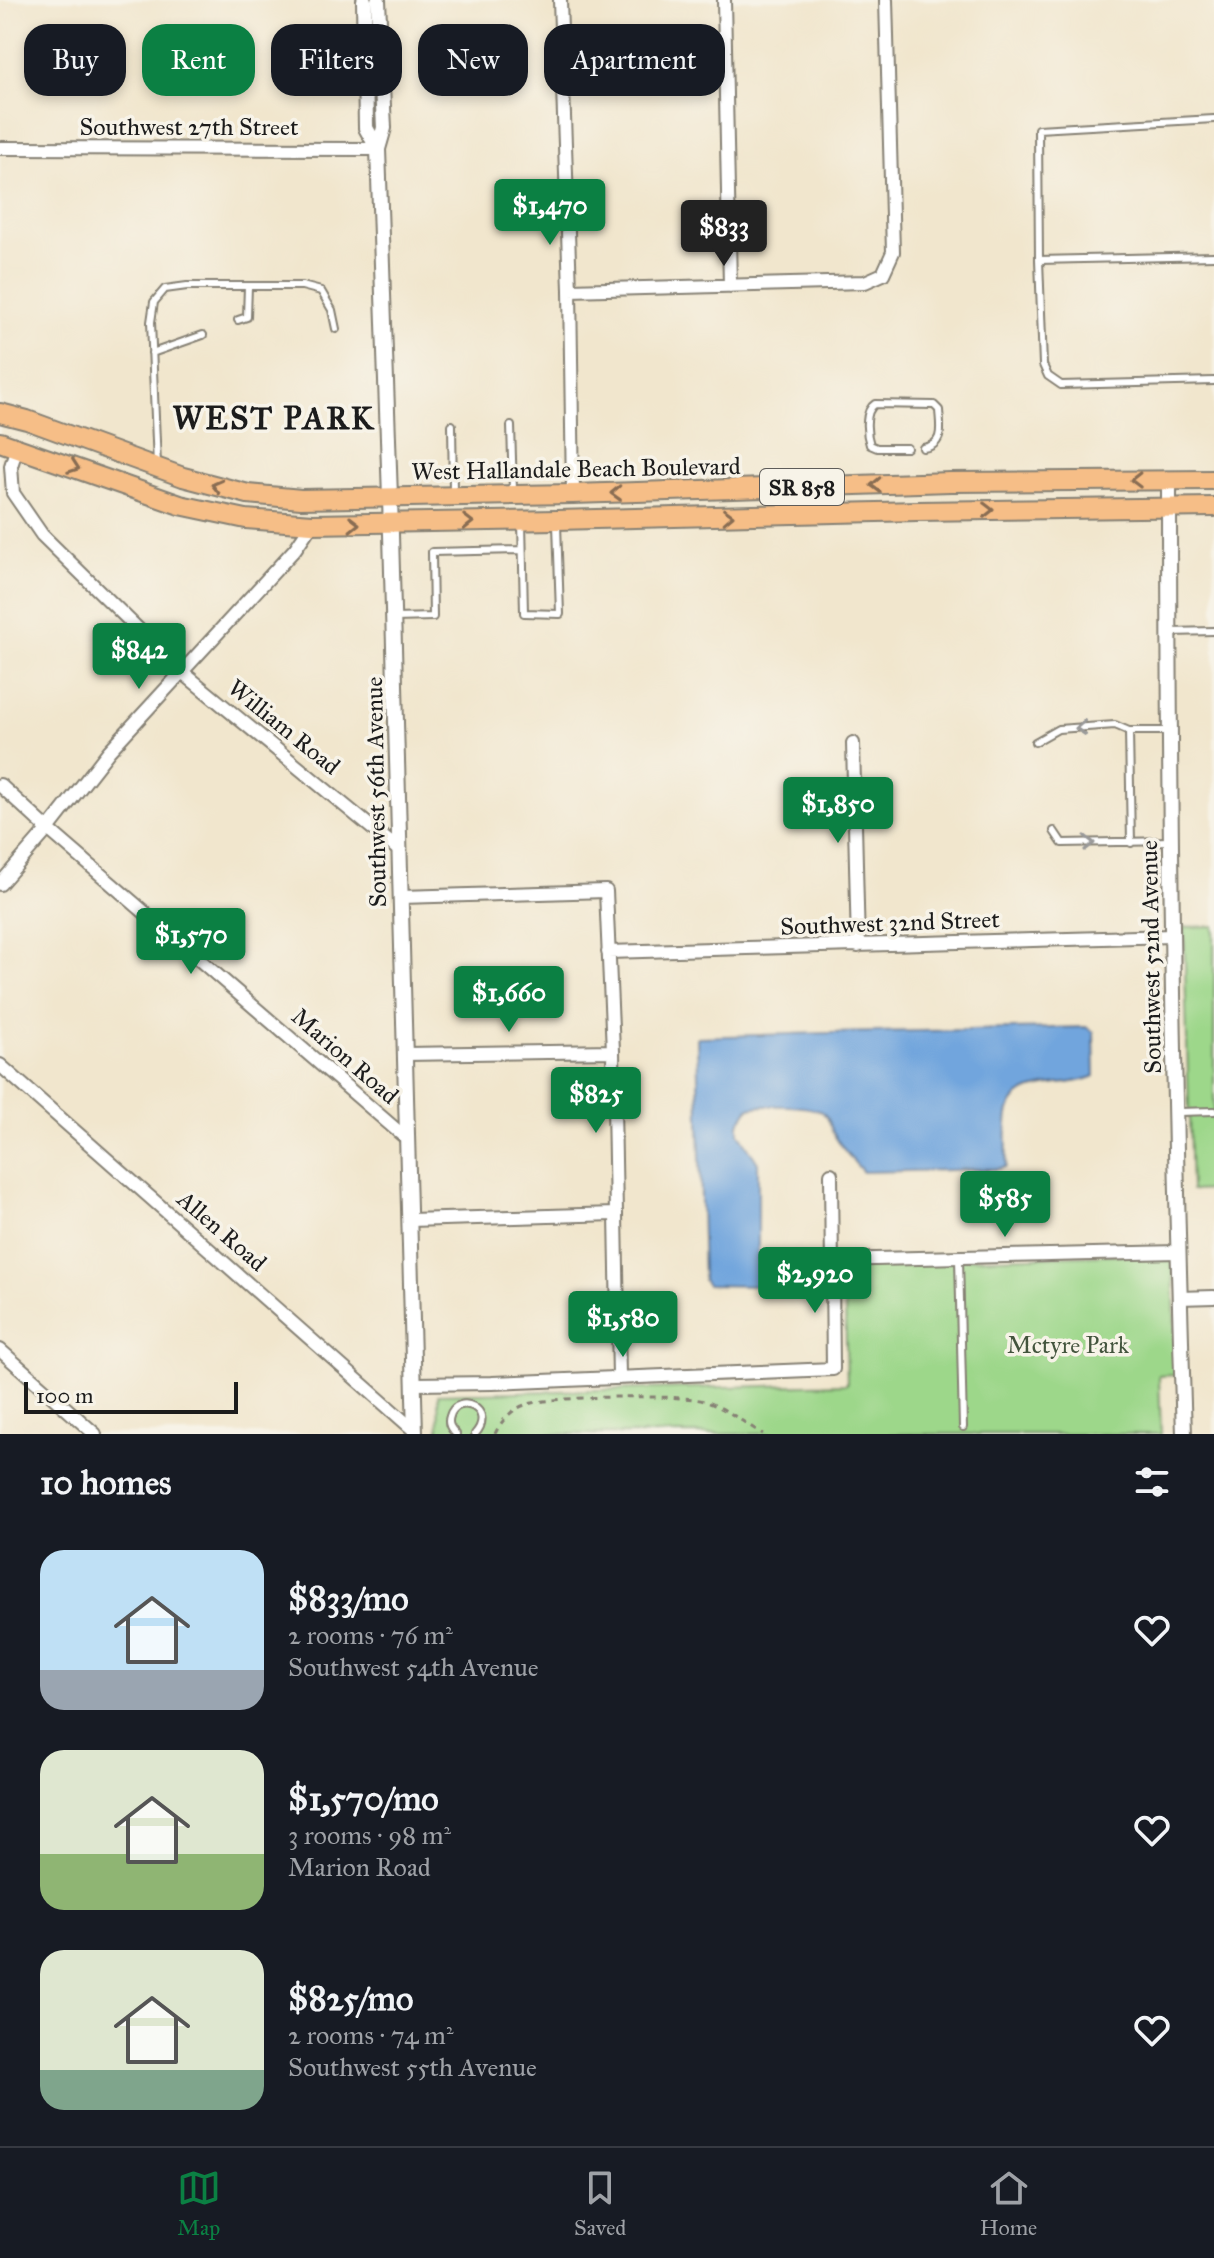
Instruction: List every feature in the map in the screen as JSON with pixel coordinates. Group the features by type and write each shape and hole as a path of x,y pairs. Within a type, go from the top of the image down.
{"main road":[{"name":"West Hallandale Beach Boulevard","path":"0,413 183,477 248,494 301,499 951,482 1214,480"},
{"path":"8,445 71,438"},
{"name":"West Hallandale Beach Boulevard","path":"8,445 180,505 246,519 312,524 1214,507"}],"street":[{"name":"Southwest 56th Avenue","path":"364,0 366,128 378,149"},
{"name":"Southwest 56th Avenue","path":"378,0 384,128 378,149 415,1432"},
{"path":"560,0 573,494"},
{"path":"724,0 730,286"},
{"path":"570,290 865,282 883,274 893,252 886,0"},
{"name":"Southwest 27th Street","path":"0,148 378,149"},
{"name":"William Road","path":"8,445 13,493 42,535 181,671 400,851"},
{"name":"Southwest 52nd Avenue","path":"1169,480 1172,936 1184,1434"},
{"path":"0,884 109,751 295,549 312,524"},
{"path":"853,743 858,946"},
{"name":"Marion Road","path":"0,785 407,1139"},
{"path":"401,897 606,891 613,1051 619,1377"},
{"name":"Southwest 32nd Street","path":"608,952 1172,936"},
{"path":"405,1054 613,1051"},
{"name":"Allen Road","path":"0,1065 415,1432"},
{"path":"414,1384 833,1369 831,1174"},
{"path":"410,1220 615,1214"},
{"path":"832,1260 1178,1252"},
{"path":"1179,1298 1214,1297"},
{"path":"0,1350 95,1434"}],"lane":[{"path":"1214,119 1038,129 1043,365 1048,376 1061,385 1214,381"},
{"path":"1039,260 1214,256"},
{"path":"157,468 151,322 154,302 165,289 187,286 302,286 321,291 332,310 336,329"},
{"path":"238,320 247,317 248,286"},
{"path":"152,353 203,335"},
{"path":"907,448 877,448 870,445 870,407 875,404 934,405 939,410 940,436 938,443 923,448"},
{"path":"452,425 453,496"},
{"path":"511,426 513,495"},
{"path":"522,521 524,613 560,614 557,520"},
{"path":"393,618 433,617 432,552 522,550"},
{"path":"1170,632 1214,631"},
{"path":"1035,742 1058,729 1115,725 1129,731 1171,731"},
{"path":"1129,731 1131,843"},
{"path":"1054,831 1062,843 1172,841"},
{"path":"1175,1112 1214,1111"},
{"path":"959,1258 963,1427"},
{"path":"456,1434 451,1429 449,1419 453,1409 463,1404 474,1406 481,1414 481,1425 475,1434"}],"path":[{"path":"495,1434 509,1415 524,1405 545,1400 660,1397 701,1400 724,1409 763,1434"}],"green space":[{"path":"1214,926 1214,1190 1191,1191 1184,927"},
{"name":"Mctyre Park","path":"1173,1253 1176,1375 1159,1376 1161,1434 439,1434 438,1394 847,1384 844,1262"}],"water":[{"path":"1086,1027 1094,1032 1095,1076 1031,1089 1021,1094 1008,1115 1006,1167 998,1169 863,1172 839,1142 827,1117 819,1111 788,1106 749,1108 739,1124 739,1133 758,1163 758,1286 707,1285 703,1280 697,1037"}],"district":[{"name":"WEST PARK","path":"274,418"}]}
